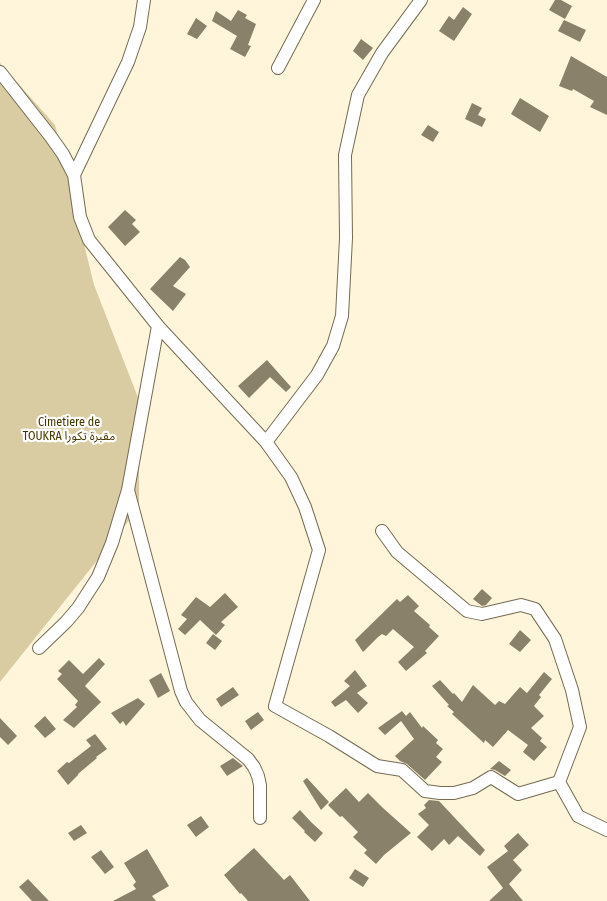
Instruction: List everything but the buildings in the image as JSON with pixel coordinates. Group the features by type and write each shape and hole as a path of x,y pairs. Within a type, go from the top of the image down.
{"street":[{"path":"74,174 128,62 140,26 144,0"},
{"path":"278,68 314,0"},
{"path":"266,442 317,375 333,346 342,316 346,238 346,155 358,95 382,53 420,0"},
{"path":"0,72 51,137 74,174 80,217 89,240 158,326 266,442 291,478 305,507 320,550 276,706 377,766 402,770 425,791 454,793 473,788 491,777 518,794 559,782"},
{"path":"40,648 78,608 98,577 112,543 128,490 158,326"},
{"path":"128,490 182,691 189,707 200,720 248,759 254,767 260,785 260,818"},
{"path":"382,531 397,552 468,611 482,614 521,605 535,609 555,639 572,690 580,728 559,782"},
{"path":"559,782 578,816 607,830"}],"green space":[{"name":"Cimetiere de TOUKRA مقبرة تكورا","path":"0,63 55,125 94,285 139,400 139,508 0,682"}]}
